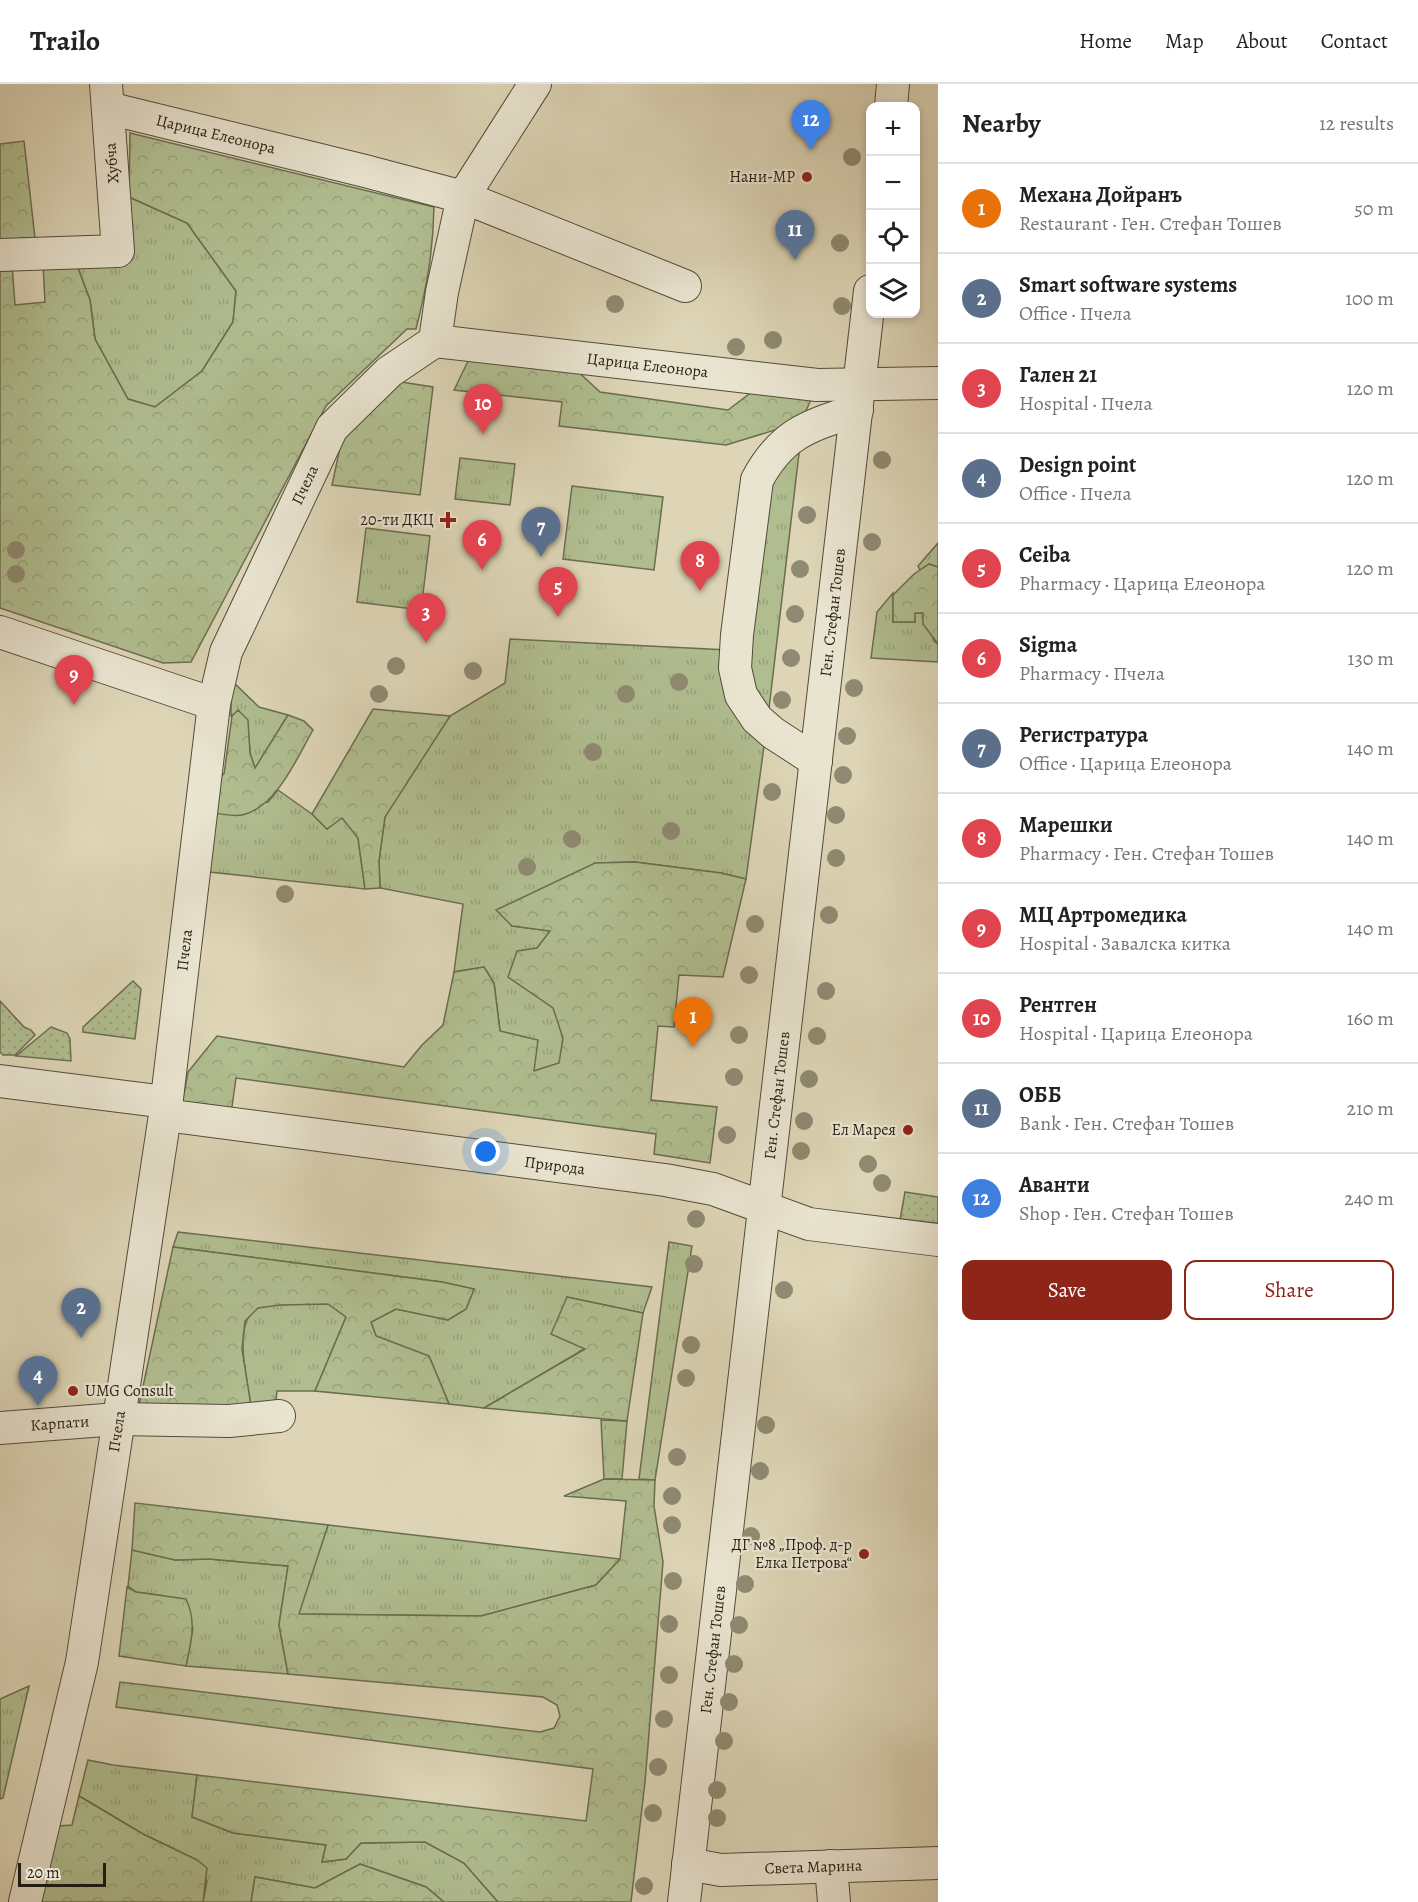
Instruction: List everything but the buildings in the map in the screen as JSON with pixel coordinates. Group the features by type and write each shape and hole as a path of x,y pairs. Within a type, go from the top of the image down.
{"street":[{"path":"435,341 442,292 463,197 535,84"},
{"path":"891,102 893,84"},
{"name":"Царица Елеонора","path":"107,96 463,197 685,286"},
{"name":"Хубча","path":"0,255 118,252 107,96"},
{"name":"Ген. Стефан Тошев","path":"684,1902 867,318"},
{"name":"Царица Елеонора","path":"435,341 817,385 859,397 938,383"},
{"name":"Пчела","path":"25,1902 82,1662 165,1109 214,704 226,652 332,428 389,372 435,341"},
{"path":"816,761 773,733 748,708 741,694 735,668 737,635 758,480 767,461 783,443 859,397"},
{"path":"0,632 214,704"},
{"name":"Природа","path":"0,1081 165,1109 664,1180 713,1189 765,1210 809,1224 938,1240"},
{"name":"Карпати","path":"0,1428 118,1419 229,1421 279,1416"},
{"name":"Света Марина","path":"688,1864 721,1870 938,1863"},
{"path":"831,1866 834,1902"}],"green space":[{"path":"130,133 434,207 429,269 416,329 407,329 326,406 191,662 163,663 0,608 0,266 12,265 15,305 45,302 43,263 75,260 90,300 95,339 128,399 155,407 202,371 233,322 236,291 187,223 129,197"},
{"path":"24,141 35,238 0,241 0,144"},
{"path":"129,197 187,223 236,291 233,322 202,371 155,407 128,399 95,339 90,300 75,260 128,258"},
{"path":"471,355 573,367 600,392 728,410 757,388 814,393 801,422 726,445 559,426 562,402 454,390"},
{"path":"395,381 433,387 420,495 332,485 344,429"},
{"path":"800,445 768,717 756,704 747,642 768,481"},
{"path":"460,458 515,464 510,505 455,499"},
{"path":"572,486 663,497 654,570 563,559"},
{"path":"366,528 430,536 421,610 357,602"},
{"path":"938,543 938,567 929,564 920,570 918,566"},
{"path":"929,564 938,567 938,644 923,624 923,613 915,613 915,622 893,622 893,595 914,574"},
{"path":"893,593 893,622 915,622 914,613 924,613 934,641 938,644 938,662 871,658 877,612"},
{"path":"510,639 728,650 743,719 764,746 746,879 721,873 635,862 595,863 512,926 551,931 537,948 563,1038 560,1063 534,1071 500,1031 494,983 484,967 454,972 463,904 380,888 379,861 385,817 450,716 505,683"},
{"path":"231,680 259,707 288,715 255,769 250,753 249,738 239,711 231,716"},
{"path":"373,709 450,716 385,817 379,861 380,888 365,889 358,838 342,818 327,829 312,814"},
{"path":"238,710 248,720 250,753 255,768 288,715 304,721 313,730 284,780 265,803 242,815 209,812 215,779 224,774 232,716"},
{"path":"278,790 312,814 327,829 342,817 358,838 365,889 200,871 209,812 268,802"},
{"path":"635,862 721,873 746,879 723,977 679,975 674,1027 658,1026 651,1100 717,1107 710,1163 654,1154 656,1134 236,1078 231,1114 182,1104 188,1072 217,1036 404,1067 443,1025 454,972 484,967 494,983 500,1031 538,1040 534,1071 559,1063 563,1038 553,1008 508,977 517,951 537,948 550,931 512,926 496,910 595,863"},
{"path":"133,981 141,989 135,1039 83,1032 83,1027"},
{"path":"0,1001 24,1027 35,1035 15,1055 3,1055 0,1052"},
{"path":"51,1027 67,1033 70,1039 71,1061 16,1056"},
{"path":"905,1192 938,1197 938,1226 900,1220"},
{"path":"178,1232 652,1287 643,1313 567,1297 586,1348 484,1408 449,1404 429,1356 376,1336 371,1322 396,1309 448,1320 466,1309 474,1289 442,1282 173,1247"},
{"path":"669,1242 692,1246 655,1480 639,1479"},
{"path":"173,1247 442,1282 474,1289 466,1309 448,1320 396,1309 371,1322 376,1336 429,1356 449,1404 315,1391 346,1317 328,1304 258,1308 245,1321 242,1349 251,1406 139,1405"},
{"path":"567,1297 643,1313 627,1421 484,1408 585,1349 551,1334"},
{"path":"329,1304 346,1317 315,1391 277,1391 275,1408 251,1406 243,1353 245,1326 250,1315 264,1306"},
{"path":"601,1420 627,1421 622,1479 604,1479"},
{"path":"604,1479 655,1480 654,1506 663,1562 645,1782 631,1902 498,1902 464,1863 425,1842 361,1843 346,1859 322,1862 326,1845 233,1833 192,1817 197,1775 586,1821 593,1769 116,1707 120,1682 540,1732 554,1728 560,1716 557,1705 543,1697 288,1674 279,1625 288,1566 209,1559 175,1560 132,1550 135,1503 328,1525 299,1614 481,1616 596,1585 620,1559 626,1501 564,1496"},
{"path":"328,1525 620,1559 596,1585 481,1616 298,1614"},
{"path":"132,1550 175,1560 209,1559 288,1566 279,1625 288,1674 186,1666 193,1628 164,1596 136,1592 128,1586"},
{"path":"127,1587 136,1592 186,1599 192,1624 186,1666 119,1656"},
{"path":"29,1686 3,1798 0,1799 0,1699"},
{"path":"88,1760 197,1775 192,1817 233,1833 326,1845 322,1862 346,1859 361,1843 425,1842 464,1863 498,1902 444,1902 426,1887 360,1864 315,1888 255,1877 251,1902 203,1902 207,1881 197,1860 143,1834 79,1796"},
{"path":"79,1796 143,1834 197,1860 207,1868 203,1902 35,1902 58,1826 72,1825"},
{"path":"360,1864 426,1887 444,1902 251,1902 255,1877 315,1888"}],"place":[{"name":"Аванти","path":"811,150"},
{"name":"Нани-МР","path":"807,177"},
{"name":"ОББ","path":"795,260"},
{"name":"Рентген","path":"483,434"},
{"name":"20-ти ДКЦ","path":"448,520"},
{"name":"Регистратура","path":"541,557"},
{"name":"Sigma","path":"482,570"},
{"name":"Марешки","path":"700,591"},
{"name":"Ceiba","path":"558,617"},
{"name":"Гален 21","path":"426,643"},
{"name":"МЦ Артромедика","path":"74,705"},
{"name":"Механа Дойранъ","path":"693,1047"},
{"name":"Ел Марея","path":"908,1130"},
{"name":"Smart software systems","path":"81,1338"},
{"name":"UMG Consult","path":"73,1391"},
{"name":"Design point","path":"38,1406"},
{"name":"ДГ №8 „Проф. д-р Елка Петрова“","path":"864,1554"}]}
